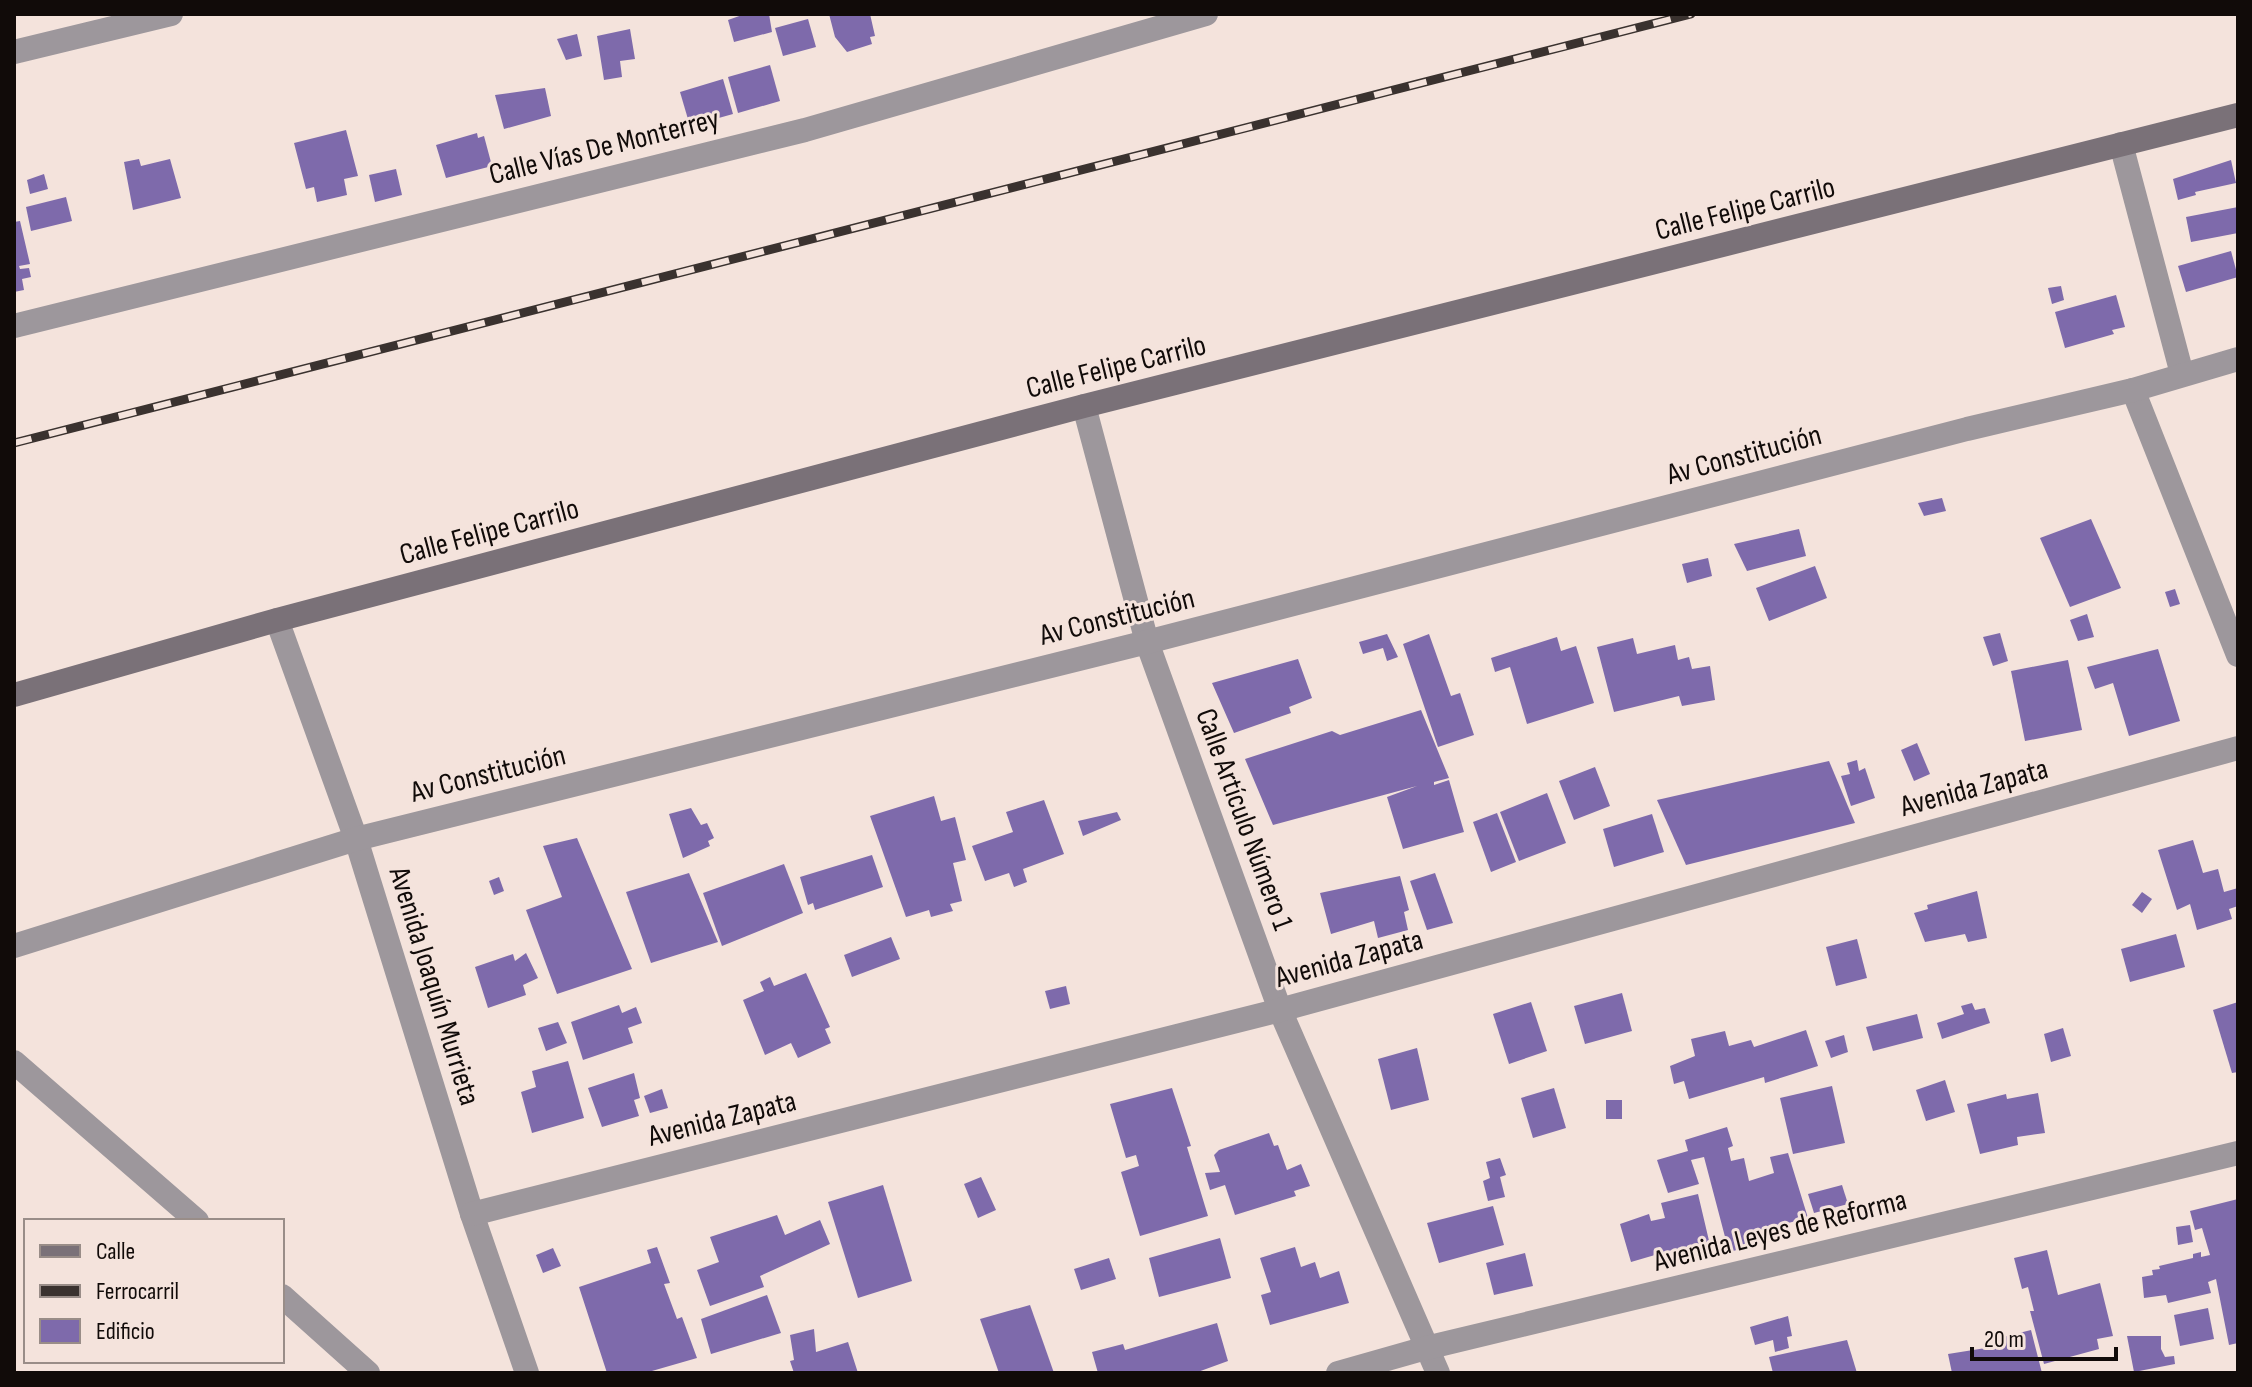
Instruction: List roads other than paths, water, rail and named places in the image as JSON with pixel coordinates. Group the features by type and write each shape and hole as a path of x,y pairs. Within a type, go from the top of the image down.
{"street":[{"path":"14,52 171,14"},
{"name":"Calle Vías De Monterrey","path":"14,326 805,130 1206,14"},
{"name":"Calle Felipe Carrilo","path":"14,695 277,620 1084,406 2238,115"},
{"path":"2121,144 2182,374"},
{"name":"Av Constitución","path":"14,946 356,839 1147,642 1967,429 2133,390 2238,359"},
{"path":"2133,390 2238,655"},
{"name":"Calle Artículo Número 1","path":"1084,406 1147,642 1280,1010 1438,1373"},
{"name":"Avenida Joaquín Murrieta","path":"277,620 356,839 472,1214 527,1373"},
{"name":"Avenida Zapata","path":"472,1214 1280,1010 2238,748"},
{"path":"14,1062 195,1219"},
{"name":"Avenida Leyes de Reforma","path":"1338,1373 1426,1348 2238,1153"},
{"path":"284,1298 368,1373"}],"railway":[{"path":"14,443 1691,14"}]}
